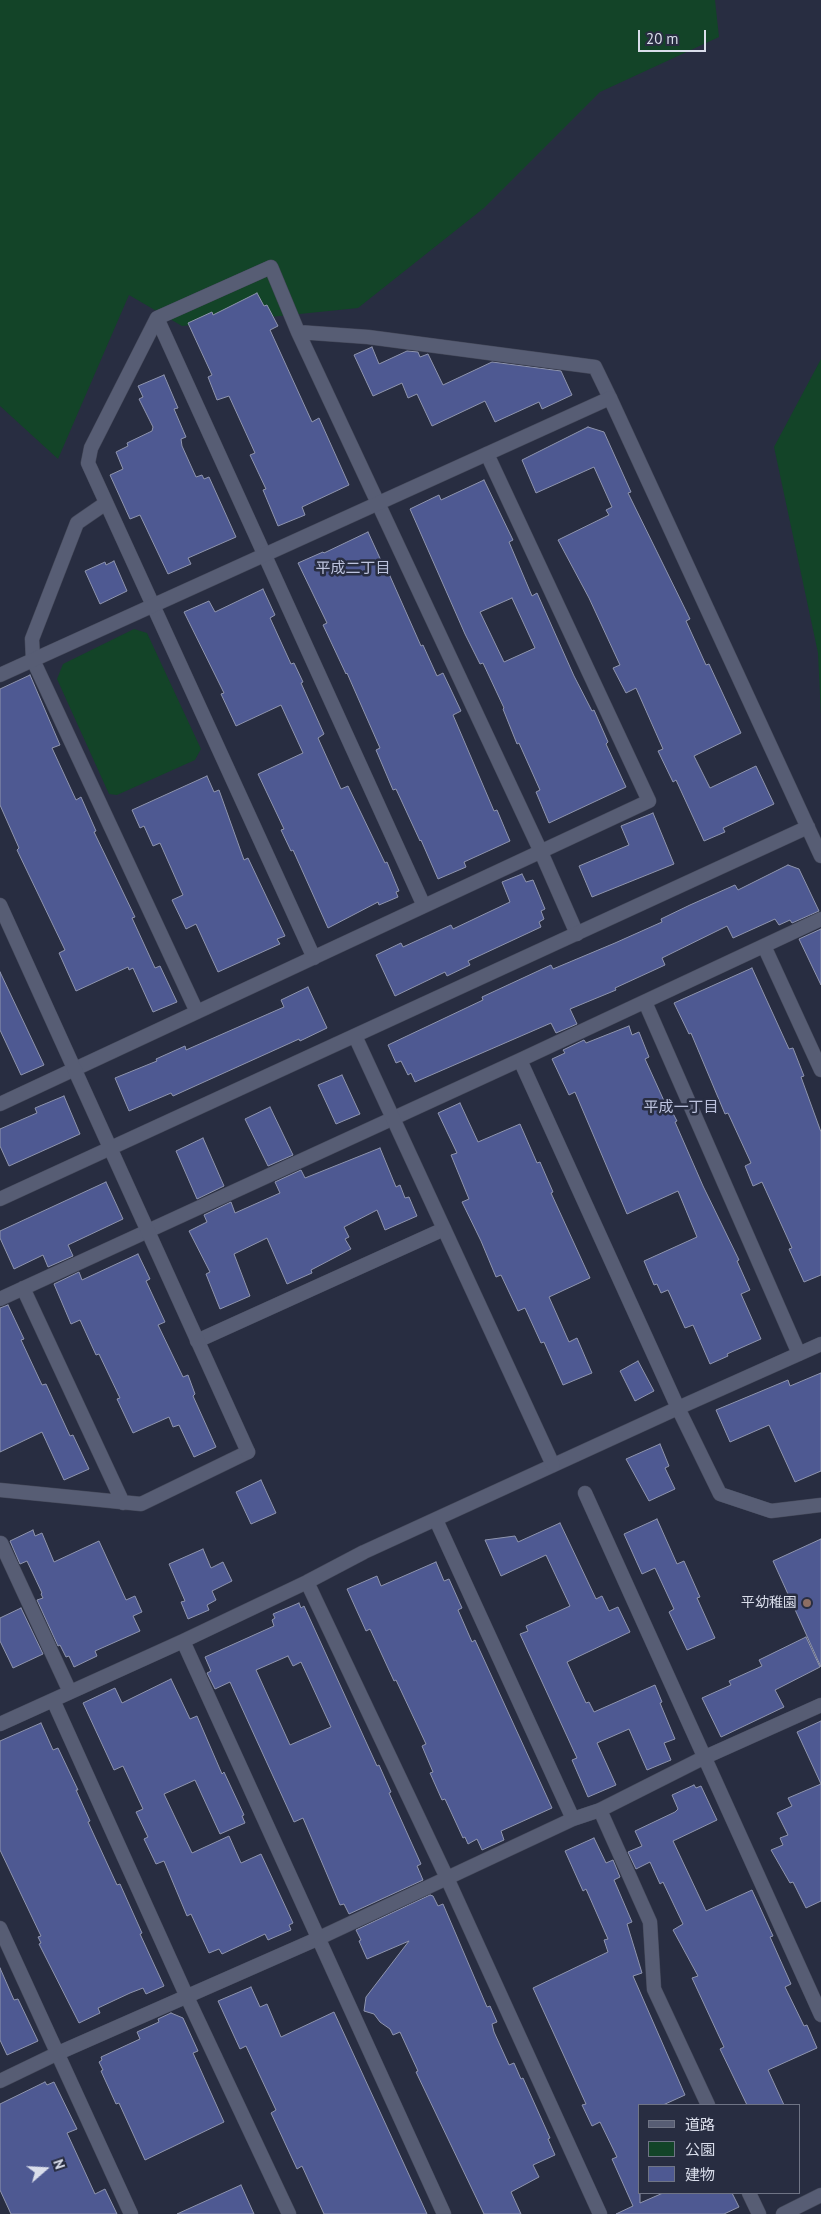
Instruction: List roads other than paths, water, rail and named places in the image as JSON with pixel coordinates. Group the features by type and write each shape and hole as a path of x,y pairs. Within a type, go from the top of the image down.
{"street":[{"path":"314,958 88,464 91,448 157,318 271,266 298,332 541,852 577,934"},
{"path":"157,318 424,906"},
{"path":"298,332 368,337 595,367 821,856"},
{"path":"0,675 610,398"},
{"path":"0,1104 649,802 487,454"},
{"path":"106,504 77,523 32,639 33,660 197,1012"},
{"path":"0,1199 808,827"},
{"path":"0,905 248,1452 141,1504 0,1490"},
{"path":"0,1299 393,1119 821,919"},
{"path":"764,946 821,1070"},
{"path":"645,1002 799,1354"},
{"path":"355,1036 553,1465"},
{"path":"520,1060 678,1408 720,1494 772,1511 821,1506"},
{"path":"197,1341 444,1229"},
{"path":"23,1288 123,1503"},
{"path":"0,1724 183,1641 307,1582 364,1552 821,1344"},
{"path":"584,1493 821,2015"},
{"path":"436,1520 573,1819"},
{"path":"1,1544 70,1692"},
{"path":"307,1582 447,1878 600,2214"},
{"path":"183,1641 317,1939 444,2214"},
{"path":"53,1700 186,1997 289,2214"},
{"path":"0,2081 56,2054 317,1939 573,1819 600,1810 703,1758 821,1705"},
{"path":"600,1810 650,1922 654,1989 708,2104"},
{"path":"0,1928 56,2054 131,2214"},
{"path":"749,2194 759,2214"},
{"path":"783,2214 821,2195"}],"place":[{"name":"平幼稚園","path":"807,1603"}],"district":[{"name":"平成二丁目","path":"353,569"},
{"name":"平成一丁目","path":"681,1108"}]}
